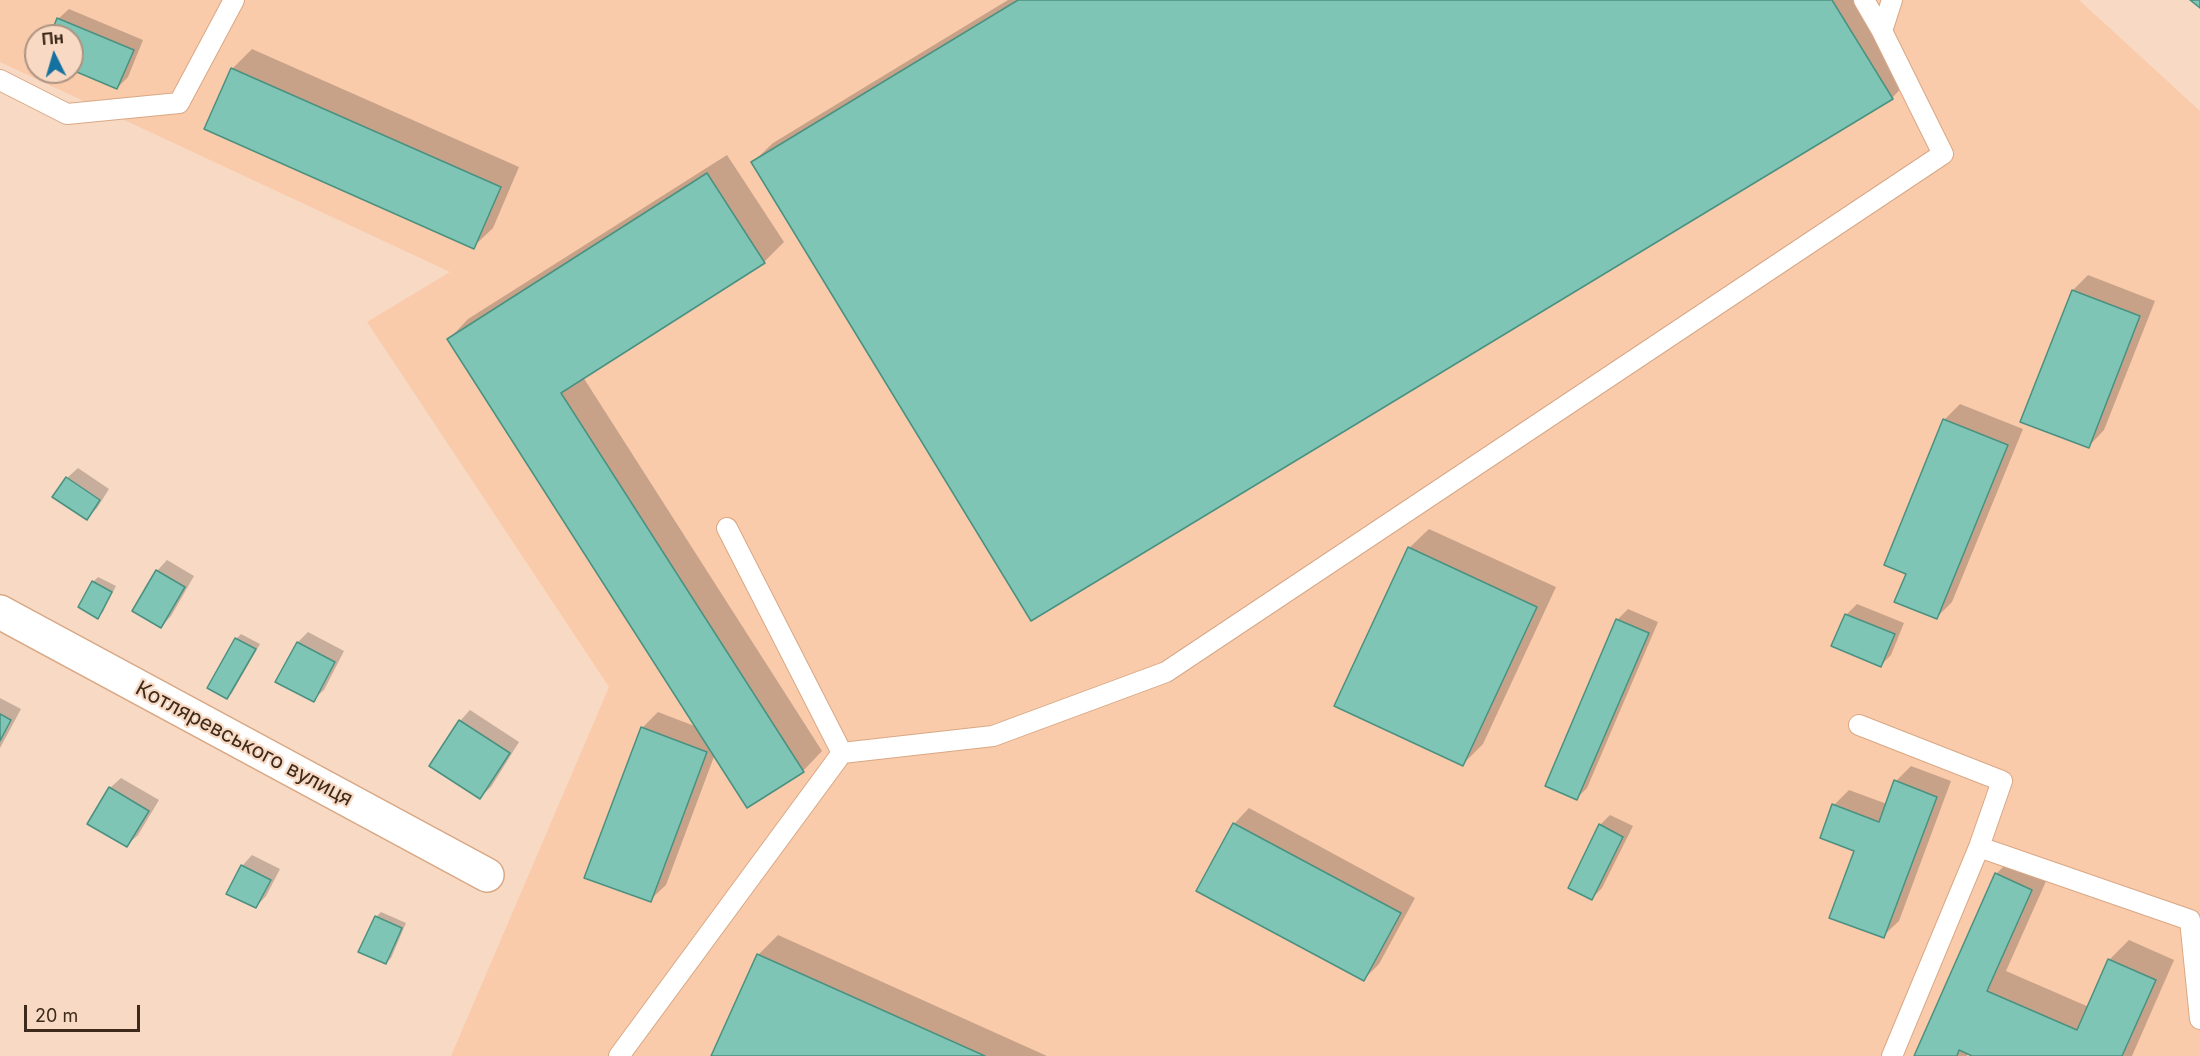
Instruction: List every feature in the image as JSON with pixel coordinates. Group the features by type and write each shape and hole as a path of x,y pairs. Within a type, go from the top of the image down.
{"street":[{"name":"Котляревського вулиця","path":"0,612 487,875"}],"lane":[{"path":"0,80 67,114 178,103 234,0"},
{"path":"619,1056 842,753 993,736 1166,672 1943,154 1882,30 1864,0"},
{"path":"1882,30 1892,0"},
{"path":"727,528 842,753"},
{"path":"1859,725 2002,781 1979,847 1892,1056"},
{"path":"1979,847 2190,920 2200,1019"}],"shaded area":[{"path":"0,0 2079,0 2200,111 2200,1056 451,1056 609,687 367,322 450,272 47,84 84,84 84,24 24,24 24,73 0,62"}],"building":[{"path":"1018,0 1832,0 1893,99 1031,621 751,162"},
{"path":"2190,0 2200,0 2200,8"},
{"path":"57,18 71,24 55,24"},
{"path":"84,29 134,50 117,89 84,75"},
{"path":"231,68 501,187 474,249 204,129"},
{"path":"707,173 765,263 561,393 804,772 747,808 447,339"},
{"path":"2072,290 2140,316 2089,448 2020,422"},
{"path":"1943,419 2008,445 1937,619 1894,602 1906,574 1884,565"},
{"path":"66,477 100,500 87,520 52,497"},
{"path":"1408,547 1537,607 1463,766 1334,706"},
{"path":"156,570 185,587 161,628 132,611"},
{"path":"92,581 112,592 98,619 78,607"},
{"path":"1845,614 1895,634 1881,667 1831,646"},
{"path":"1616,619 1649,633 1577,800 1545,786"},
{"path":"235,638 256,649 227,699 207,688"},
{"path":"297,642 335,662 314,702 275,682"},
{"path":"0,714 11,720 0,741"},
{"path":"459,720 510,753 480,799 429,766"},
{"path":"641,727 707,752 651,902 584,878"},
{"path":"1894,780 1937,797 1884,938 1829,918 1854,851 1820,838 1832,804 1879,822"},
{"path":"109,787 149,811 127,847 87,824"},
{"path":"1233,823 1401,913 1364,981 1196,891"},
{"path":"1599,824 1623,837 1592,900 1568,888"},
{"path":"241,865 271,880 256,908 226,894"},
{"path":"1995,873 2032,890 1987,991 2077,1030 2108,959 2156,980 2122,1056 1972,1056 1959,1050 1957,1056 1914,1056"},
{"path":"375,916 402,928 386,964 358,952"},
{"path":"757,954 985,1056 711,1056"}]}
